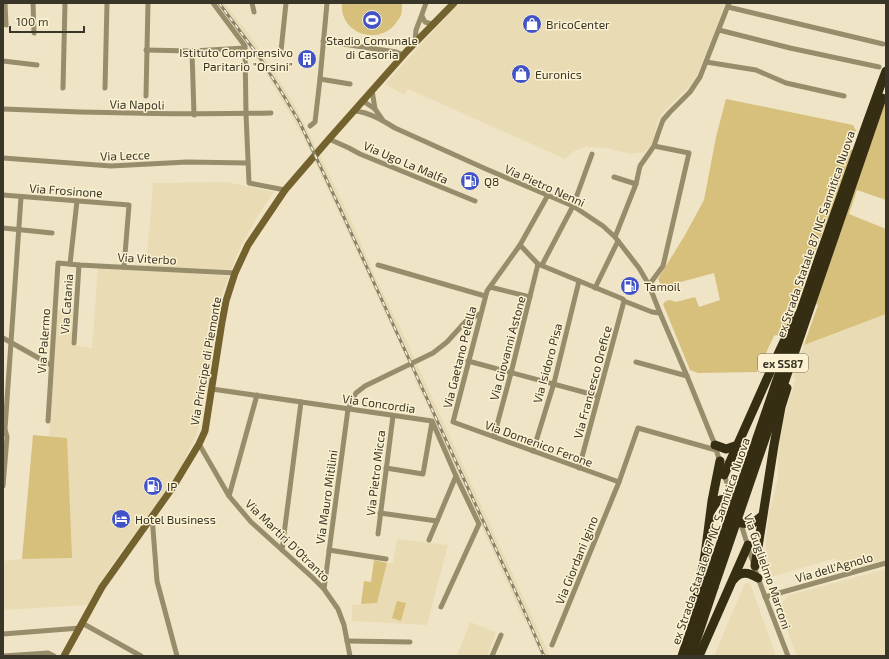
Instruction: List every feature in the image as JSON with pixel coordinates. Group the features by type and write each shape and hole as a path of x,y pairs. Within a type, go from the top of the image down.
{"highway":[{"name":"ex Strada Statale 87 NC Sannitica Nuova","path":"682,656 868,119 883,69"},
{"name":"ex Strada Statale 87 NC Sannitica Nuova","path":"691,656 886,88"},
{"path":"724,475 779,352 804,301"},
{"path":"755,566 780,408 790,380 796,347"},
{"path":"715,447 726,449 738,445"},
{"path":"695,619 697,597 720,461"},
{"path":"711,512 715,503 720,499 731,496"},
{"path":"741,523 752,524 762,516"},
{"path":"699,656 748,545"},
{"path":"732,582 737,575 742,573 751,574 758,578"}],"main road":[{"name":"Via Principe di Piemonte","path":"64,656 102,587 173,487 199,444 204,431 212,389 226,302 235,273 248,245 285,190 415,42 454,3"}],"street":[{"path":"5,3 6,25"},
{"path":"33,3 34,33"},
{"path":"63,88 65,3"},
{"path":"105,88 107,3"},
{"path":"146,96 148,3"},
{"path":"208,3 213,3 245,46 246,114 250,183 285,190"},
{"path":"252,3 254,12"},
{"path":"281,51 286,3"},
{"path":"310,126 315,122 327,3"},
{"path":"415,42 416,30 426,3"},
{"path":"595,288 616,239 636,184 640,166 654,146 663,120 690,92 700,77 728,5 883,44"},
{"path":"422,16 425,22 432,24"},
{"path":"719,30 883,69"},
{"path":"324,41 396,52 404,55"},
{"path":"146,50 245,48"},
{"path":"192,50 194,115"},
{"path":"3,61 37,65"},
{"path":"706,62 756,70 786,83 844,96"},
{"path":"320,79 350,84"},
{"path":"372,90 375,109"},
{"path":"362,101 375,109 384,122"},
{"name":"Via Napoli","path":"3,109 83,113 194,115 271,113"},
{"name":"Via Pietro Nenni","path":"354,111 367,113 395,128 474,164 574,206 599,223 616,239 636,264 649,285 715,447 731,496"},
{"name":"Via Ugo La Malfa","path":"329,139 475,201"},
{"path":"649,285 663,266 689,152 654,146"},
{"name":"Via Giovanni Astone","path":"494,436 530,297 540,265 574,206 592,154"},
{"name":"Via Lecce","path":"3,158 111,166 187,162 248,162"},
{"path":"614,177 636,184"},
{"name":"Via Frosinone","path":"3,195 128,205 124,267"},
{"name":"Via Gaetano Pelella","path":"453,422 487,291 520,245 548,195"},
{"path":"3,486 7,437 5,428 21,197"},
{"path":"70,264 77,201"},
{"path":"3,228 52,233"},
{"path":"520,245 540,265 624,301 652,312 660,313"},
{"name":"Via Viterbo","path":"58,263 235,273"},
{"name":"Via Palermo","path":"48,421 58,263"},
{"name":"Via Catania","path":"74,343 79,265"},
{"name":"Via Gaetano Pelella","path":"378,265 485,296"},
{"name":"Via Isidoro Pisa","path":"533,450 554,383 579,281"},
{"path":"490,286 530,297"},
{"name":"Via Francesco Orefice","path":"579,468 624,301"},
{"path":"348,409 356,393 365,386 433,353 448,342 466,321 480,314"},
{"path":"3,338 51,365"},
{"path":"468,361 598,396"},
{"path":"636,362 687,376"},
{"name":"Via Concordia","path":"212,389 432,421"},
{"path":"229,496 257,395"},
{"path":"282,550 301,402"},
{"name":"Via Mauro Mitilini","path":"324,589 348,409"},
{"name":"Via Pietro Micca","path":"378,534 393,416"},
{"path":"386,468 424,474 432,421"},
{"path":"432,421 456,476 480,524 441,606"},
{"name":"Via Domenico Ferone","path":"453,422 618,482"},
{"name":"Via Giordani Igino","path":"552,645 618,482 638,428 715,447"},
{"name":"Via Martiri D'Otranto","path":"199,444 229,496 251,522 324,589 338,609 344,625 350,656"},
{"path":"429,540 456,476"},
{"name":"Via Guglielmo Marconi","path":"731,496 758,578 788,656"},
{"path":"380,513 437,522"},
{"path":"152,516 157,581 178,656"},
{"path":"329,550 386,559"},
{"name":"Via dell'Agnolo","path":"765,597 886,563"},
{"path":"3,634 81,626 141,656"},
{"path":"492,656 501,635"},
{"path":"347,641 410,642"},
{"path":"3,656 48,653 54,656"}],"shaded area":[{"path":"215,3 225,3 249,34 295,106 352,222 374,274 406,340 550,656 541,656 431,416 430,410 415,381 414,375 303,136 263,68 223,11"},
{"name":"Stadio Comunale di Casoria","path":"342,3 402,3 402,12 396,23 388,30 380,34 370,35 353,29 347,22 343,13"},
{"path":"459,3 725,3 707,54 704,57 698,74 692,84 665,110 659,118 653,141 649,148 644,152 630,154 606,148 586,147 574,151 565,159 408,89 404,95 385,84"},
{"path":"726,99 853,125 856,131 850,148 853,151 826,229 824,228 799,298 795,297 782,336 774,336 757,372 698,373 690,370 663,304 670,300 676,302 695,297 699,307 720,300 714,273 662,287 658,279 704,200 716,137"},
{"path":"886,100 886,200 857,190 849,214 886,229 886,314 804,345 818,305 816,304"},
{"path":"227,182 274,192 259,214 241,246 231,270 146,266 153,183"},
{"path":"98,267 229,276 221,296 218,310 212,312 211,323 216,327 214,338 208,339 208,348 213,350 206,399 197,401 196,409 203,412 196,436 176,477 108,570 88,605 3,610 3,561 71,558 66,438 49,437 57,310 73,312 71,345 92,348"},
{"path":"886,314 886,560 851,569 849,562 839,566 836,558 764,579 760,569 763,567 769,513 778,478 778,456 781,426 796,378 793,377 804,345"},
{"path":"33,435 67,438 72,558 22,559"},
{"path":"397,539 448,545 427,625 352,621 352,605 377,603 387,563 393,563"},
{"path":"374,560 387,563 377,603 361,604 364,581 371,582"},
{"path":"886,569 886,656 797,656 780,612 781,604 789,595"},
{"path":"745,583 750,583 776,656 714,656"},
{"path":"397,601 406,603 401,621 392,618"},
{"path":"470,622 496,632 487,656 457,656"}],"railway":[{"path":"219,3 260,58 300,123 544,656"}],"place":[{"name":"Stadio Comunale di Casoria","path":"372,20"},
{"name":"BricoCenter","path":"532,24"},
{"name":"Istituto Comprensivo Paritario \"Orsini\"","path":"307,59"},
{"name":"Euronics","path":"521,74"},
{"name":"Q8","path":"470,181"},
{"name":"Tamoil","path":"630,286"},
{"name":"IP","path":"153,486"},
{"name":"Hotel Business","path":"121,519"}]}
